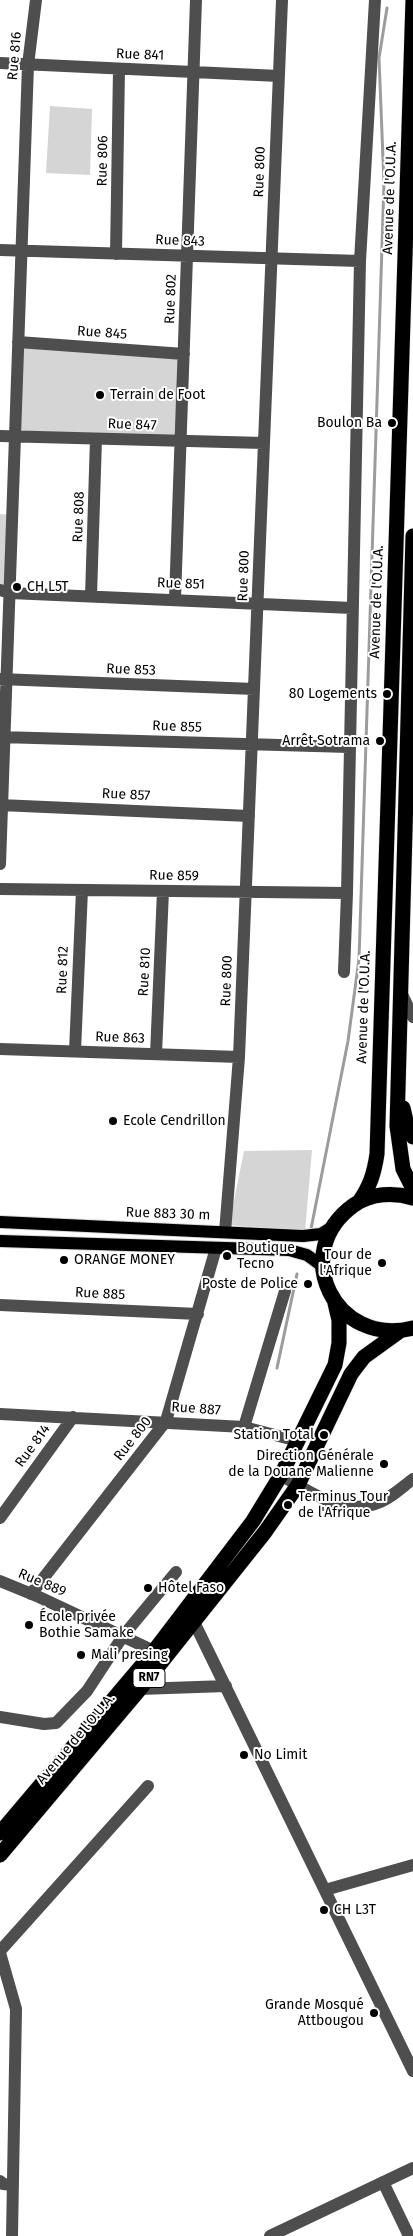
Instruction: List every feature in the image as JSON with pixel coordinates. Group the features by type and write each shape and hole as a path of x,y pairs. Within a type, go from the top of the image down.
{"highway":[{"name":"Avenue de l'O.U.A.","path":"359,1202 370,1186 377,1154 413,0"},
{"path":"413,536 397,1081 399,1151 403,1169 413,1189"},
{"path":"397,1081 407,1125 413,1138"},
{"path":"406,1329 382,1331 364,1326 348,1316 335,1303 326,1286 322,1266 326,1239 332,1227 344,1212 359,1202 384,1194 413,1198"},
{"name":"Avenue de l'O.U.A.","path":"0,1833 154,1651 253,1521 281,1475 335,1365 339,1344 335,1303"},
{"name":"Avenue de l'O.U.A.","path":"0,1855 140,1689 265,1532 298,1485 351,1374 364,1357 406,1329"}],"main road":[{"name":"Rue 883 30 m","path":"0,1222 303,1236 322,1234 332,1227"},
{"path":"0,1241 289,1250 307,1255 322,1266"}],"street":[{"name":"Rue 816","path":"0,864 6,512 15,436 28,65 36,0"},
{"name":"Rue 802","path":"175,599 196,0"},
{"name":"Rue 800","path":"225,1232 239,1057 282,0"},
{"name":"Avenue de l'O.U.A.","path":"344,972 360,261 375,0"},
{"name":"Rue 841","path":"0,63 279,76"},
{"name":"Rue 806","path":"116,254 119,69"},
{"name":"Rue 843","path":"0,250 360,261"},
{"name":"Rue 845","path":"18,342 184,354"},
{"name":"Rue 847","path":"0,436 264,443"},
{"name":"Rue 808","path":"91,596 96,439"},
{"name":"Rue 851","path":"5,591 352,608"},
{"name":"Rue 853","path":"3,680 254,689"},
{"name":"Rue 855","path":"2,737 350,747"},
{"name":"Rue 857","path":"1,805 249,816"},
{"name":"Rue 859","path":"0,890 347,894"},
{"name":"Rue 812","path":"75,1052 82,890"},
{"name":"Rue 810","path":"156,1054 163,891"},
{"path":"400,991 413,1017"},
{"path":"413,1011 413,1022"},
{"name":"Rue 863","path":"0,1049 239,1057"},
{"path":"14,1223 14,1241"},
{"name":"Rue 800","path":"31,1594 166,1422 216,1248"},
{"path":"244,1427 285,1291"},
{"name":"Rue 885","path":"0,1306 198,1314"},
{"name":"Rue 887","path":"0,1414 244,1427 298,1441"},
{"name":"Rue 814","path":"0,1518 74,1417"},
{"path":"281,1475 334,1502 354,1507 374,1504 383,1500 413,1479"},
{"path":"0,1717 44,1724 56,1723 87,1691 123,1636 176,1572"},
{"name":"Rue 889","path":"0,1581 154,1651"},
{"path":"194,1622 413,2072"},
{"path":"140,1689 226,1686"},
{"path":"12,2236 4,2184 16,2009 0,1952 148,1786"},
{"path":"325,1890 413,1865"},
{"path":"270,2236 292,2231 413,2168"},
{"path":"383,2182 409,2236"}],"shaded area":[{"path":"50,106 92,109 90,175 46,173"},
{"name":"Terrain de Foot","path":"21,346 179,357 177,436 21,432"},
{"path":"0,514 13,515 11,590 0,586"},
{"path":"312,1150 305,1232 229,1225 244,1151"}],"waterway":[{"path":"311,1229 348,1041 359,959 384,184 379,58 387,8"},
{"path":"277,1368 297,1274"}],"place":[{"name":"Terrain de Foot","path":"100,395"},
{"name":"Boulon Ba","path":"392,423"},
{"name":"CH L5T","path":"17,587"},
{"name":"80 Logements","path":"387,694"},
{"name":"Arrêt Sotrama","path":"380,741"},
{"name":"Ecole Cendrillon","path":"113,1121"},
{"name":"Boutique Tecno","path":"227,1256"},
{"name":"ORANGE MONEY","path":"64,1260"},
{"name":"Tour de l'Afrique","path":"382,1263"},
{"name":"Poste de Police","path":"308,1284"},
{"name":"Station Total","path":"324,1435"},
{"name":"Direction Générale de la Douane Malienne","path":"384,1464"},
{"name":"Terminus Tour de l'Afrique","path":"288,1505"},
{"name":"Hôtel Faso","path":"148,1588"},
{"name":"École privée Bothie Samake","path":"29,1625"},
{"name":"Mali presing","path":"81,1655"},
{"name":"No Limit","path":"244,1755"},
{"name":"CH L3T","path":"324,1910"},
{"name":"Grande Mosqué Attbougou","path":"374,2013"}]}
